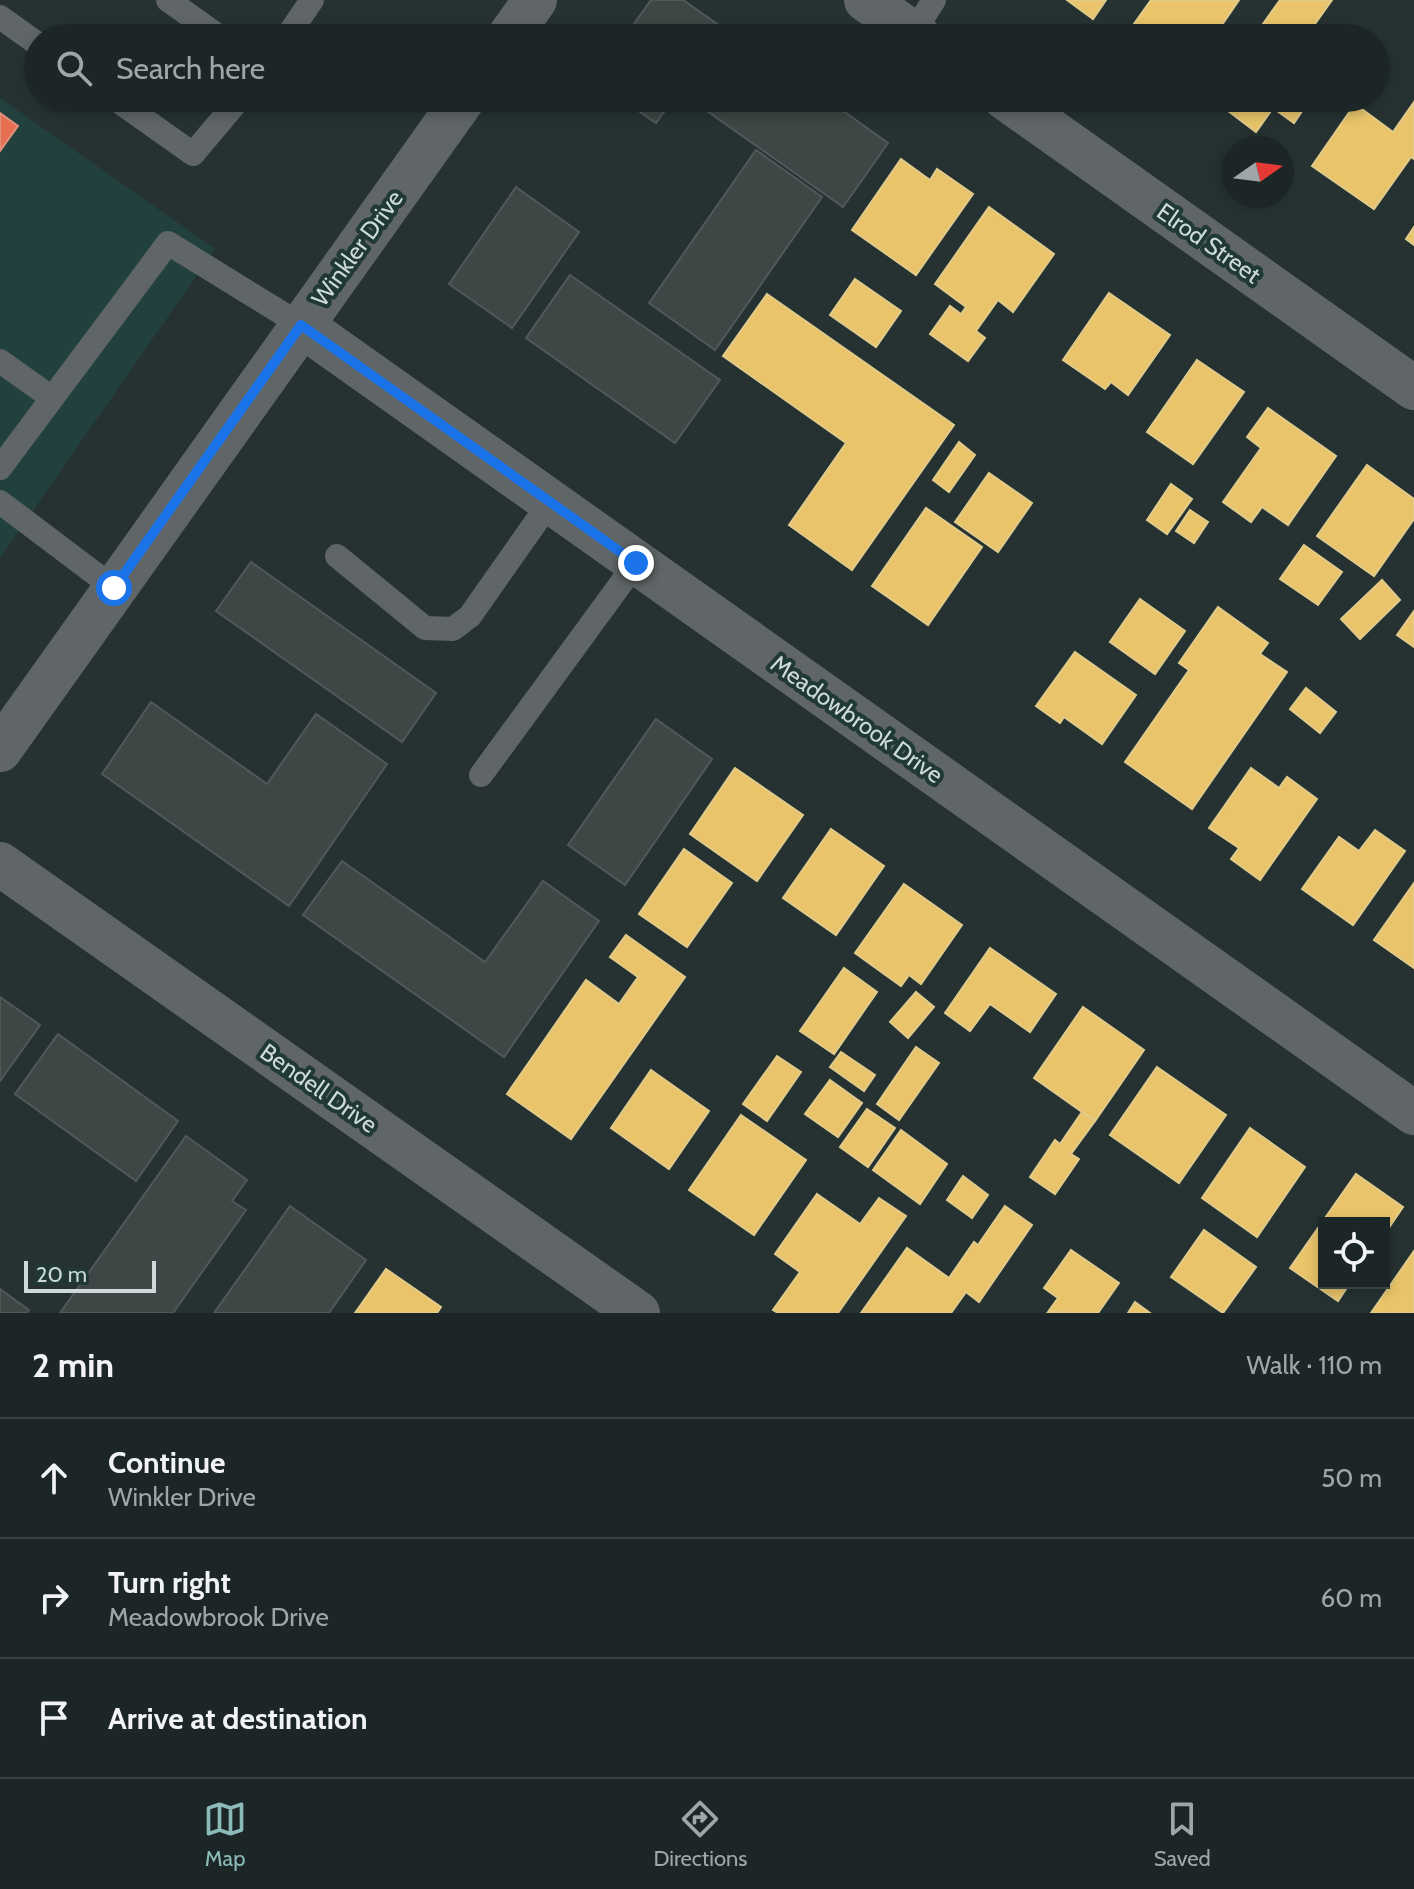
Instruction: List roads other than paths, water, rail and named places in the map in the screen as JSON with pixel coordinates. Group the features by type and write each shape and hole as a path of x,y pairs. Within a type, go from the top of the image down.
{"street":[{"path":"518,24 535,0"},
{"path":"866,0 922,24"},
{"name":"Winkler Drive","path":"0,750 454,112"},
{"name":"Elrod Street","path":"1025,112 1414,388"},
{"name":"Meadowbrook Drive","path":"301,325 1414,1113"},
{"name":"Bendell Drive","path":"0,864 638,1313"}],"lane":[{"path":"168,0 201,24"},
{"path":"296,24 312,0"},
{"path":"0,17 24,34"},
{"path":"134,112 193,154 228,112"},
{"path":"0,468 168,243 301,325"},
{"path":"0,361 52,398"},
{"path":"0,502 114,588"},
{"path":"337,556 425,628 453,629 470,616 550,502"},
{"path":"481,775 636,563"}]}
